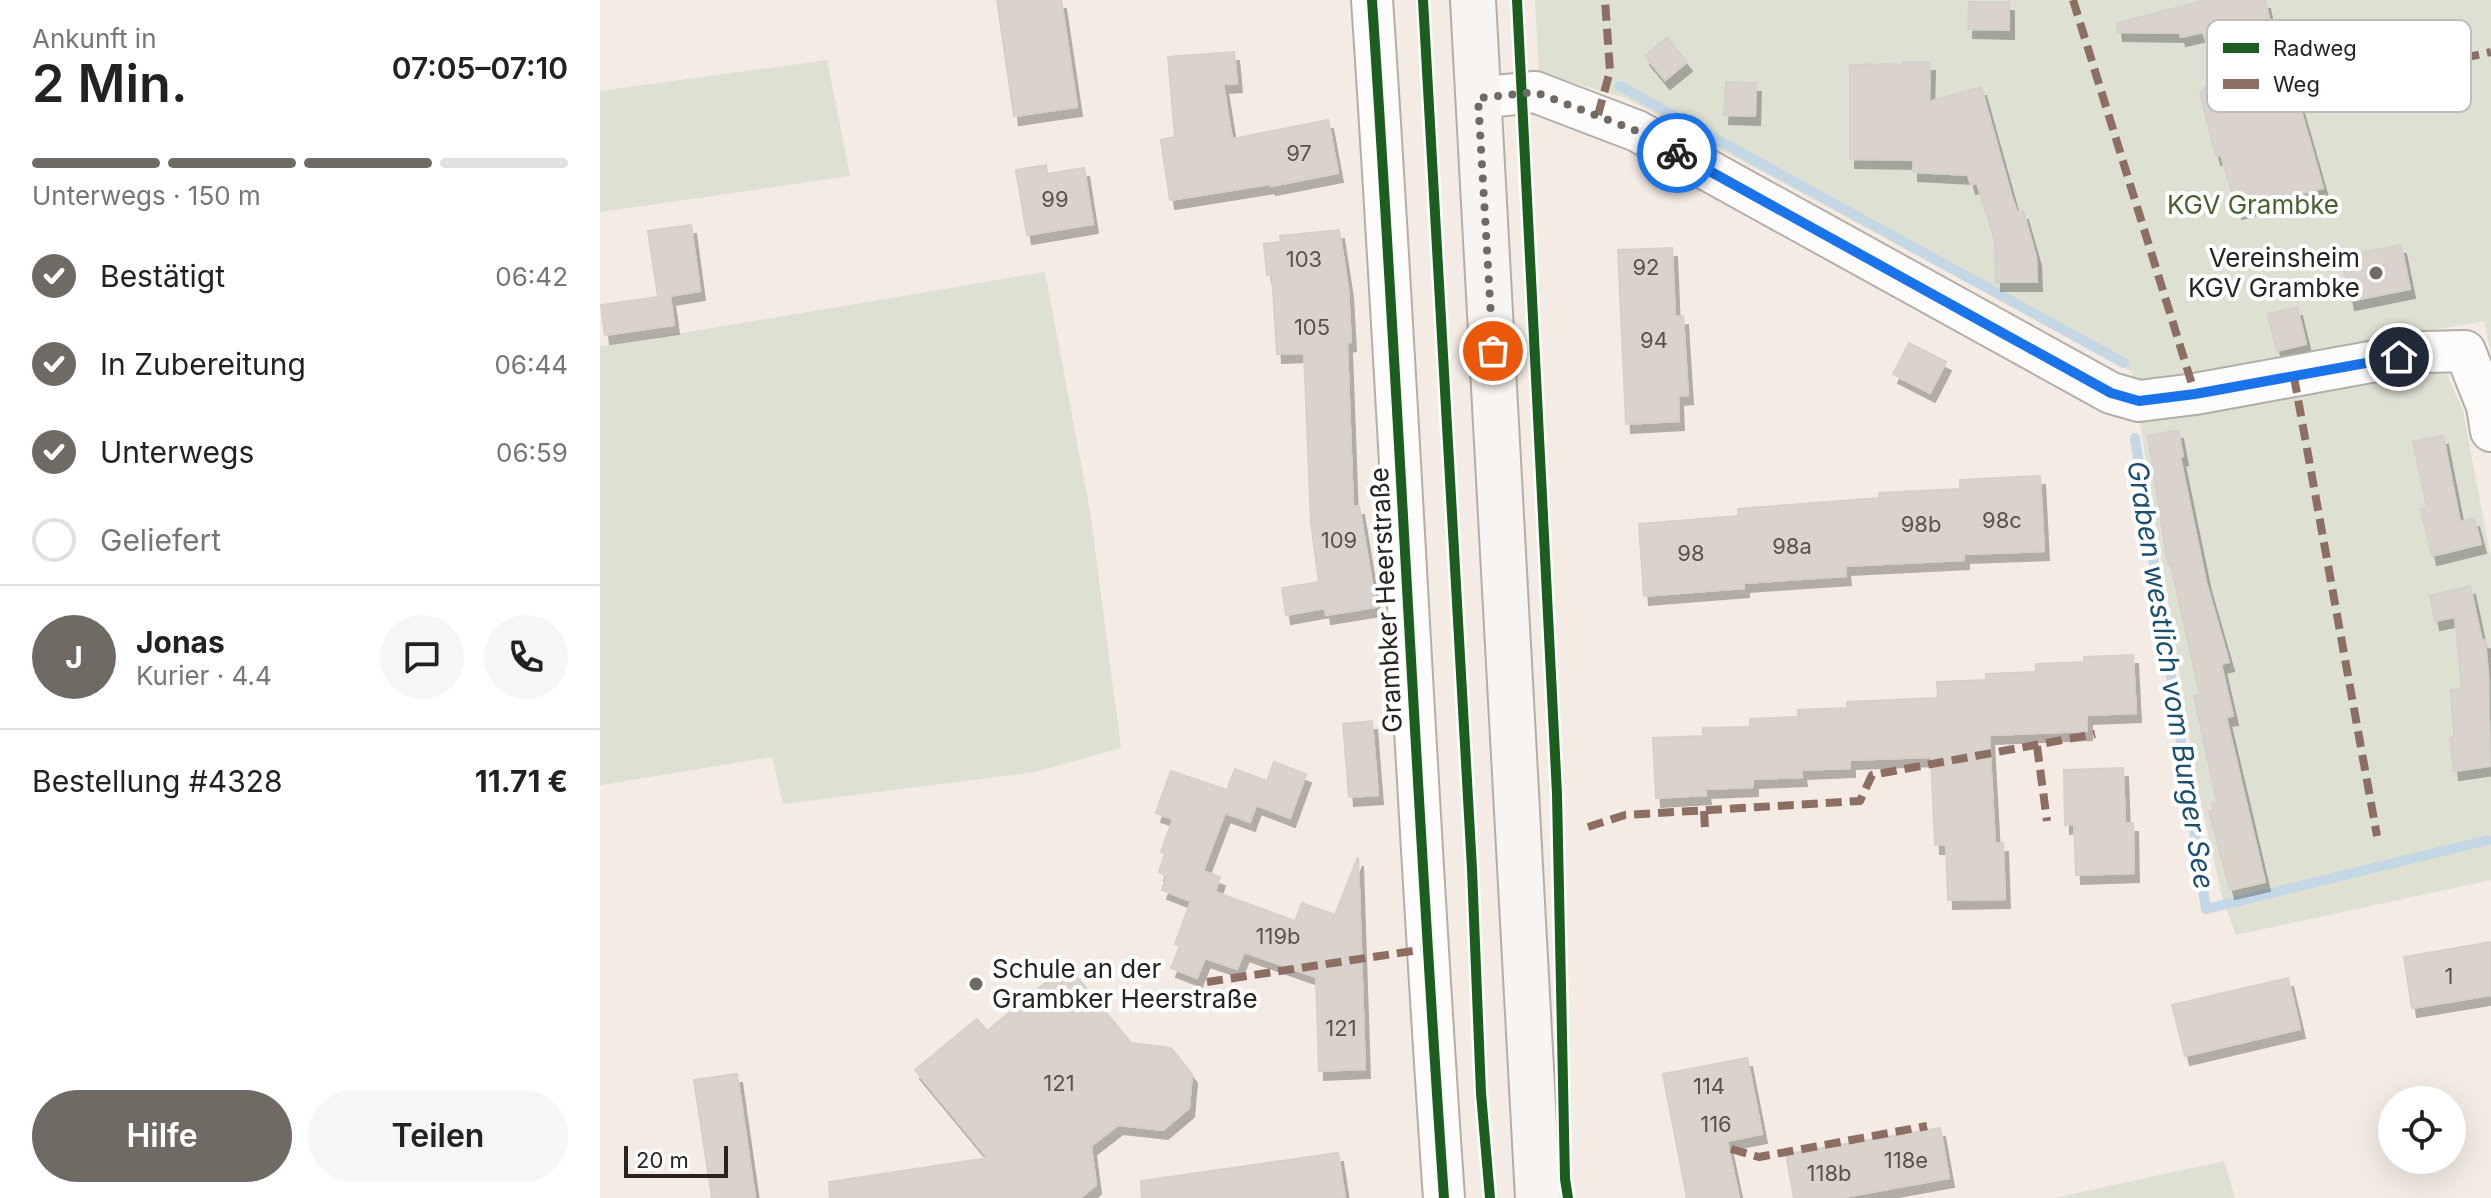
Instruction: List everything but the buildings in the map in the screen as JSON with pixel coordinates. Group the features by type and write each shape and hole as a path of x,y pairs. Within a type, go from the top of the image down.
{"main road":[{"path":"1473,0 1538,1198"}],"street":[{"name":"Grambker Heerstraße","path":"1372,0 1395,351 1427,961 1444,1198"},
{"path":"1478,98 1535,92 1637,131 2111,393 2139,401 2195,394 2425,352 2465,351 2487,406 2491,431"}],"green space":[{"name":"KGV Grambke","path":"1535,0 2491,0 2491,353 2484,321 2428,331 2463,411 2491,559 2491,880 2236,935 2222,897 2197,785 2132,372 1626,98 1539,72"},
{"path":"827,60 850,176 600,212 600,91"},
{"path":"1045,272 1090,511 1121,748 1035,772 783,804 772,757 600,785 600,347"},
{"path":"2224,1161 2235,1198 2054,1198"}],"waterway":[{"name":"Graben westlich vom Burger See","path":"1620,86 2124,363"},
{"name":"Graben westlich vom Burger See","path":"2135,438 2206,909 2488,840"}],"marked path":[{"path":"1598,115 1610,71 1605,0"},
{"path":"2073,0 2195,394"},
{"path":"2471,56 2491,52"},
{"path":"2294,377 2377,836"},
{"path":"1588,827 1625,815 1860,801 1872,775 2095,734"},
{"path":"2037,746 2047,821"},
{"path":"1704,811 1705,828"},
{"path":"1207,982 1426,949"},
{"path":"1731,1149 1759,1157 1927,1126"}],"cycle path":[{"path":"1372,0 1444,1198"},
{"path":"1423,0 1472,869 1481,1093 1490,1198"},
{"path":"1517,0 1557,794 1565,1179 1568,1198"}],"way so far":[{"path":"1493,351 1478,98 1535,92 1637,131 1677,153"}],"place":[{"name":"Vereinsheim KGV Grambke","path":"2376,273"},
{"name":"Schule an der Grambker Heerstraße","path":"976,984"}],"route":[{"path":"1677,153 2111,393 2139,401 2195,394 2399,357"}]}
